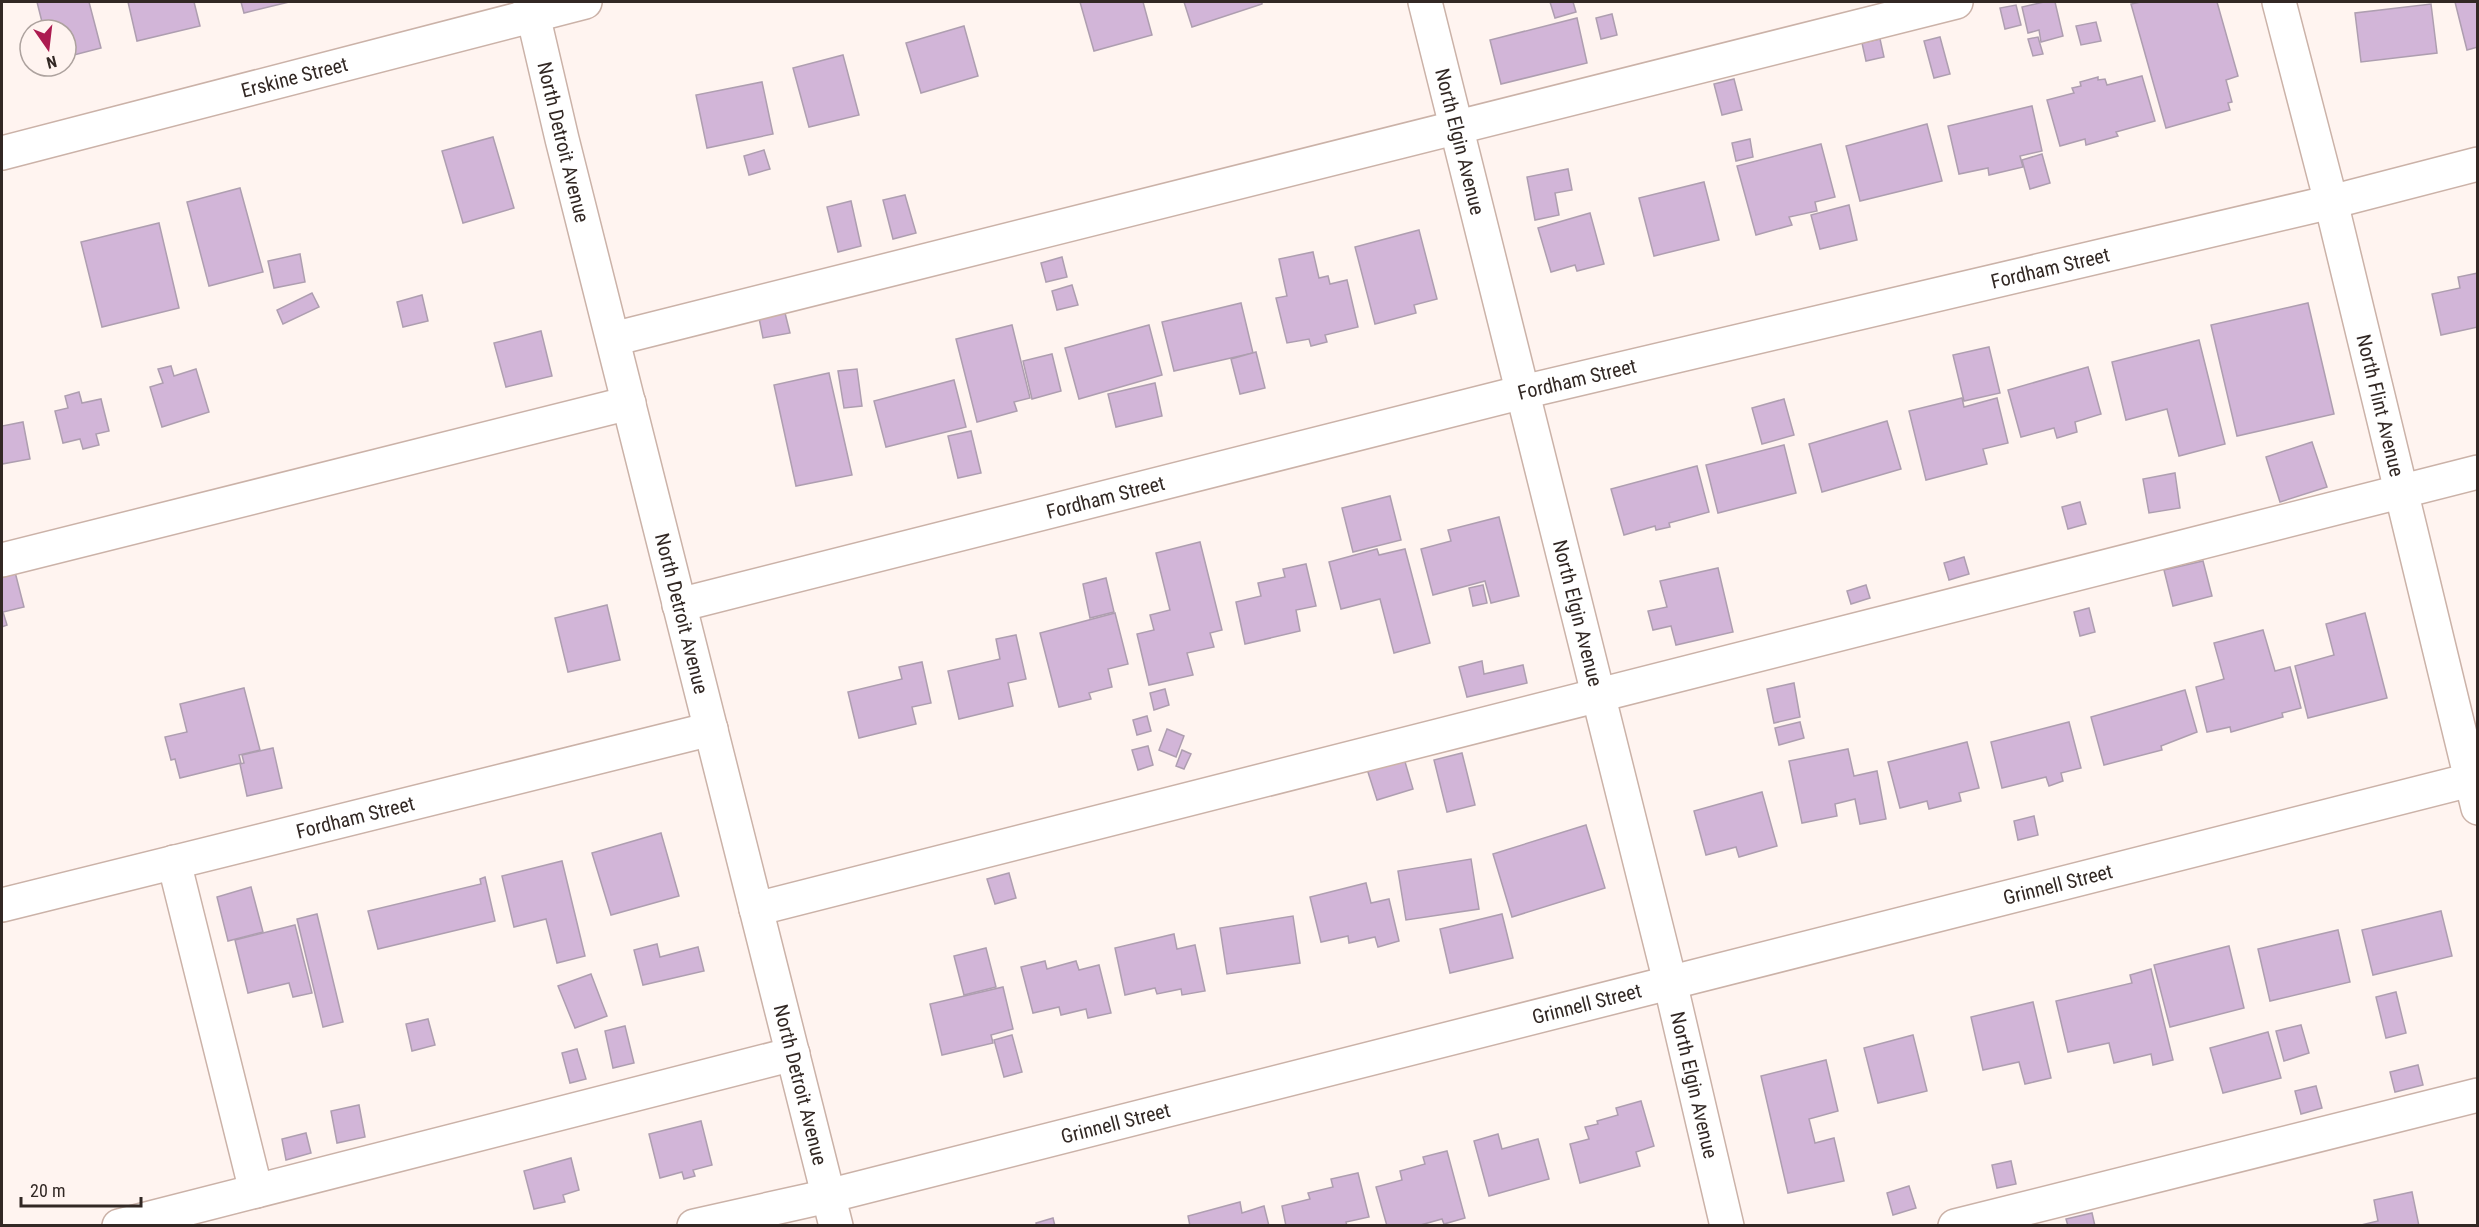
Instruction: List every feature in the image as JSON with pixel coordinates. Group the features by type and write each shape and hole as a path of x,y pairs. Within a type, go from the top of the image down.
{"street":[{"name":"Erskine Street","path":"2,153 531,8 585,2"},
{"name":"North Elgin Avenue","path":"1425,2 1670,982 1727,1226"},
{"path":"613,339 1956,2"},
{"name":"North Flint Avenue","path":"2279,2 2331,202 2400,491 2475,789"},
{"name":"North Detroit Avenue","path":"531,8 832,1211"},
{"name":"Fordham Street","path":"679,605 1523,392 2331,202 2478,164"},
{"path":"2,560 629,404"},
{"path":"756,909 2478,472"},
{"name":"Fordham Street","path":"2,905 711,729"},
{"name":"Grinnell Street","path":"694,1226 832,1211 1670,982 2475,789"},
{"path":"174,862 256,1191"},
{"path":"119,1226 793,1054"},
{"path":"1955,1226 2478,1095"}],"building":[{"path":"37,2 89,2 101,48 78,54 78,18 41,18"},
{"path":"128,2 194,2 200,26 137,41"},
{"path":"241,2 289,2 244,13"},
{"path":"1080,2 1143,2 1152,35 1094,51"},
{"path":"1184,2 1262,2 1262,4 1192,27"},
{"path":"1550,2 1573,2 1576,12 1555,18"},
{"path":"2055,2 2063,36 2041,42 2039,30 2028,33 2022,7"},
{"path":"2217,2 2238,76 2226,80 2232,102 2228,103 2230,110 2166,128 2131,4"},
{"path":"2455,2 2478,2 2478,47 2467,50"},
{"path":"2431,4 2437,53 2361,62 2355,13"},
{"path":"2016,5 2021,25 2005,29 2000,8"},
{"path":"1612,14 1617,35 1601,39 1596,18"},
{"path":"1577,18 1587,63 1501,84 1490,40"},
{"path":"2096,22 2101,41 2081,45 2076,26"},
{"path":"964,26 978,76 921,93 906,43"},
{"path":"1940,37 1950,74 1934,78 1924,41"},
{"path":"2038,37 2043,54 2033,56 2028,39"},
{"path":"1880,39 1884,57 1866,61 1862,43"},
{"path":"843,55 859,115 809,127 793,68"},
{"path":"2142,76 2155,121 2116,132 2118,136 2086,145 2085,139 2060,146 2047,100 2074,93 2072,88 2081,86 2080,82 2098,77 2098,80 2105,79 2107,85"},
{"path":"1734,79 1742,110 1722,115 1714,84"},
{"path":"762,82 773,134 707,148 696,95"},
{"path":"2032,106 2042,151 2020,156 2023,167 1989,175 1988,168 1959,174 1948,126"},
{"path":"1927,124 1942,181 1860,201 1846,146"},
{"path":"493,137 514,208 463,223 442,151"},
{"path":"1750,139 1753,157 1736,161 1732,143"},
{"path":"1821,144 1835,197 1815,202 1817,211 1789,217 1792,225 1756,235 1737,166"},
{"path":"764,150 770,169 749,175 744,156"},
{"path":"2042,154 2050,183 2030,189 2022,160"},
{"path":"1568,169 1572,190 1555,193 1559,215 1535,220 1527,177"},
{"path":"1704,182 1719,240 1654,256 1639,198"},
{"path":"240,188 263,272 209,286 187,202"},
{"path":"905,195 916,233 893,239 883,200"},
{"path":"851,201 861,246 838,252 827,207"},
{"path":"1849,205 1857,240 1820,249 1811,215"},
{"path":"1590,213 1604,264 1577,271 1575,265 1551,272 1538,228"},
{"path":"159,223 179,308 102,327 81,242"},
{"path":"1419,230 1437,299 1414,305 1416,313 1375,324 1355,247"},
{"path":"1313,252 1319,278 1328,276 1330,284 1347,280 1358,327 1325,335 1327,342 1311,346 1309,339 1287,343 1276,298 1287,296 1279,259"},
{"path":"300,254 305,282 274,288 268,261"},
{"path":"1062,257 1067,277 1046,282 1041,263"},
{"path":"2478,273 2478,327 2441,335 2432,294 2460,288 2458,277"},
{"path":"1072,285 1078,305 1057,310 1052,291"},
{"path":"312,293 319,307 283,324 277,310"},
{"path":"422,295 428,321 403,327 397,302"},
{"path":"1241,303 1253,353 1174,371 1162,322"},
{"path":"2308,303 2334,414 2237,436 2211,325"},
{"path":"785,313 790,333 763,338 759,318"},
{"path":"1012,325 1030,398 1014,402 1017,411 977,422 956,339"},
{"path":"1149,325 1162,375 1079,399 1065,348"},
{"path":"541,331 552,376 506,387 494,343"},
{"path":"2199,340 2225,444 2179,456 2167,409 2126,420 2112,362"},
{"path":"1989,347 2000,393 1964,401 1953,355"},
{"path":"1256,352 1265,388 1240,394 1231,359"},
{"path":"1052,354 1061,391 1032,399 1023,361"},
{"path":"171,366 174,376 196,369 209,412 162,427 150,387 163,383 158,369"},
{"path":"2088,367 2101,414 2075,422 2077,432 2057,438 2054,428 2021,437 2008,390"},
{"path":"857,369 862,406 844,408 838,371"},
{"path":"829,373 852,475 796,486 774,385"},
{"path":"954,380 966,427 886,447 874,401"},
{"path":"1155,383 1162,416 1116,427 1108,394"},
{"path":"79,392 82,403 101,399 109,431 96,434 99,445 83,449 80,439 63,443 55,411 68,408 65,396"},
{"path":"1962,398 1964,407 1997,398 2008,443 1983,449 1987,464 1926,480 1909,411"},
{"path":"1784,399 1794,435 1762,444 1752,408"},
{"path":"1887,421 1901,469 1822,492 1809,444"},
{"path":"23,422 30,459 2,464 2,426"},
{"path":"971,431 981,473 958,478 948,436"},
{"path":"2312,442 2327,487 2280,502 2266,457"},
{"path":"1784,445 1796,493 1718,513 1706,465"},
{"path":"1697,466 1709,512 1669,523 1670,527 1656,530 1655,526 1624,535 1611,489"},
{"path":"2175,473 2180,508 2149,513 2143,479"},
{"path":"1390,496 1401,540 1353,552 1342,508"},
{"path":"2080,502 2086,524 2068,529 2062,507"},
{"path":"1499,517 1519,596 1491,603 1485,581 1433,595 1421,549 1451,541 1448,530"},
{"path":"1200,542 1222,630 1210,633 1214,647 1187,653 1193,675 1149,685 1137,634 1154,630 1150,615 1170,610 1156,553"},
{"path":"1377,549 1379,555 1405,549 1430,643 1394,653 1380,599 1341,609 1329,562"},
{"path":"1964,557 1969,574 1949,580 1944,563"},
{"path":"2203,561 2212,596 2173,606 2164,570"},
{"path":"1306,564 1316,606 1296,610 1300,631 1245,644 1236,602 1261,596 1258,583 1285,577 1283,569"},
{"path":"1718,568 1733,632 1676,645 1671,626 1653,630 1648,611 1667,607 1660,581"},
{"path":"15,572 24,607 3,612 7,625 2,627 2,575"},
{"path":"1106,578 1114,612 1090,618 1083,584"},
{"path":"1483,585 1487,603 1473,606 1469,588"},
{"path":"1866,585 1870,598 1851,604 1847,591"},
{"path":"607,605 620,660 568,672 555,618"},
{"path":"2089,608 2095,632 2080,636 2074,612"},
{"path":"1115,613 1128,664 1108,669 1112,687 1089,693 1091,699 1059,707 1040,633"},
{"path":"2365,613 2387,698 2308,718 2295,666 2334,655 2326,624"},
{"path":"2263,630 2275,671 2290,667 2301,708 2282,713 2283,717 2231,732 2230,727 2207,732 2196,687 2224,679 2214,643"},
{"path":"1016,635 1026,679 1008,683 1013,706 959,719 948,671 1000,659 996,639"},
{"path":"1482,661 1484,674 1523,665 1527,683 1467,697 1459,667"},
{"path":"922,662 931,703 912,707 916,724 859,738 848,692 902,679 899,667"},
{"path":"1794,683 1800,717 1774,723 1767,689"},
{"path":"244,688 260,750 239,755 241,763 180,778 175,759 171,760 165,737 187,732 180,704"},
{"path":"1165,689 1169,705 1154,710 1150,693"},
{"path":"2185,690 2197,732 2161,746 2162,750 2104,765 2091,717"},
{"path":"1147,716 1151,731 1137,735 1133,720"},
{"path":"1800,722 1804,738 1779,745 1775,728"},
{"path":"2069,722 2081,768 2061,773 2063,781 2049,786 2046,777 2002,788 1991,742"},
{"path":"1167,729 1184,736 1176,757 1159,750"},
{"path":"1967,742 1979,788 1959,793 1961,801 1929,809 1927,801 1900,808 1888,762"},
{"path":"1148,746 1153,765 1138,770 1132,750"},
{"path":"273,748 282,788 247,796 240,764 244,763 242,755"},
{"path":"1848,749 1854,776 1877,771 1886,819 1860,824 1855,799 1835,804 1837,816 1802,823 1789,761"},
{"path":"1182,750 1191,754 1184,769 1176,766"},
{"path":"1462,753 1475,805 1447,812 1434,760"},
{"path":"1403,755 1413,789 1377,800 1366,766"},
{"path":"1762,792 1777,846 1739,857 1736,847 1706,855 1694,811"},
{"path":"2034,816 2038,835 2018,840 2014,821"},
{"path":"1586,825 1605,888 1512,917 1493,854"},
{"path":"661,833 679,896 611,915 592,853"},
{"path":"1471,859 1479,909 1406,920 1398,871"},
{"path":"562,861 585,956 557,963 546,919 514,927 502,876"},
{"path":"1009,873 1016,898 995,904 987,879"},
{"path":"485,877 495,921 378,949 368,911 481,884 480,879"},
{"path":"1366,883 1371,903 1389,899 1399,941 1378,947 1375,937 1349,943 1348,936 1321,942 1310,897"},
{"path":"251,887 263,932 228,941 217,897"},
{"path":"2441,911 2452,956 2373,975 2362,930"},
{"path":"317,914 343,1022 323,1027 297,919"},
{"path":"1502,914 1513,958 1450,973 1440,929"},
{"path":"1293,916 1300,963 1227,974 1220,928"},
{"path":"295,925 312,993 293,997 289,983 248,993 235,940"},
{"path":"2338,930 2350,982 2270,1001 2258,949"},
{"path":"1174,934 1177,949 1195,945 1205,991 1182,995 1181,989 1157,994 1155,988 1125,995 1115,948"},
{"path":"657,944 660,957 698,947 704,971 643,985 634,950"},
{"path":"2229,946 2244,1008 2170,1027 2154,965"},
{"path":"986,948 996,987 964,995 954,956"},
{"path":"1045,961 1047,969 1076,961 1079,970 1099,965 1111,1013 1088,1018 1086,1009 1061,1015 1059,1007 1033,1013 1021,967"},
{"path":"2151,969 2173,1060 2153,1065 2151,1054 2114,1063 2109,1043 2068,1052 2056,1001 2132,983 2130,975"},
{"path":"591,974 607,1016 575,1028 558,986"},
{"path":"1003,987 1013,1029 991,1035 993,1043 942,1055 930,1004"},
{"path":"2396,992 2406,1033 2386,1038 2376,997"},
{"path":"2033,1002 2051,1078 2025,1084 2019,1062 1983,1070 1971,1017"},
{"path":"428,1019 435,1045 412,1051 406,1024"},
{"path":"2301,1025 2309,1053 2284,1061 2276,1031"},
{"path":"625,1026 634,1063 613,1068 605,1031"},
{"path":"2268,1032 2281,1078 2223,1093 2210,1048"},
{"path":"1012,1035 1022,1072 1004,1077 994,1040"},
{"path":"1913,1035 1927,1091 1878,1103 1864,1048"},
{"path":"577,1049 586,1079 570,1083 562,1053"},
{"path":"1826,1060 1838,1111 1809,1119 1815,1143 1834,1138 1844,1181 1788,1193 1761,1076"},
{"path":"2418,1065 2423,1085 2395,1092 2390,1072"},
{"path":"2316,1086 2322,1108 2301,1114 2295,1091"},
{"path":"1641,1101 1654,1146 1636,1152 1640,1166 1580,1183 1570,1144 1589,1139 1585,1127 1618,1115 1616,1108"},
{"path":"359,1105 365,1137 337,1143 331,1111"},
{"path":"701,1121 712,1165 693,1170 695,1176 684,1179 682,1172 660,1178 649,1134"},
{"path":"306,1133 311,1153 286,1160 282,1139"},
{"path":"1498,1134 1502,1149 1538,1139 1549,1179 1489,1196 1474,1141"},
{"path":"1447,1151 1465,1218 1444,1224 1442,1219 1417,1226 1387,1226 1376,1187 1402,1180 1400,1171 1425,1164 1423,1157"},
{"path":"571,1158 579,1190 563,1195 565,1202 534,1209 524,1171"},
{"path":"2011,1161 2016,1184 1997,1188 1992,1165"},
{"path":"1358,1173 1369,1217 1346,1222 1347,1226 1286,1226 1282,1206 1310,1199 1308,1193 1333,1187 1331,1179"},
{"path":"1909,1186 1916,1208 1893,1215 1887,1193"},
{"path":"2412,1192 2419,1226 2357,1226 2378,1221 2374,1200"},
{"path":"1240,1202 1242,1213 1264,1206 1269,1226 1190,1226 1188,1216"},
{"path":"2092,1213 2095,1226 2068,1226 2066,1219"},
{"path":"1053,1218 1055,1226 1037,1226 1036,1223"}]}
